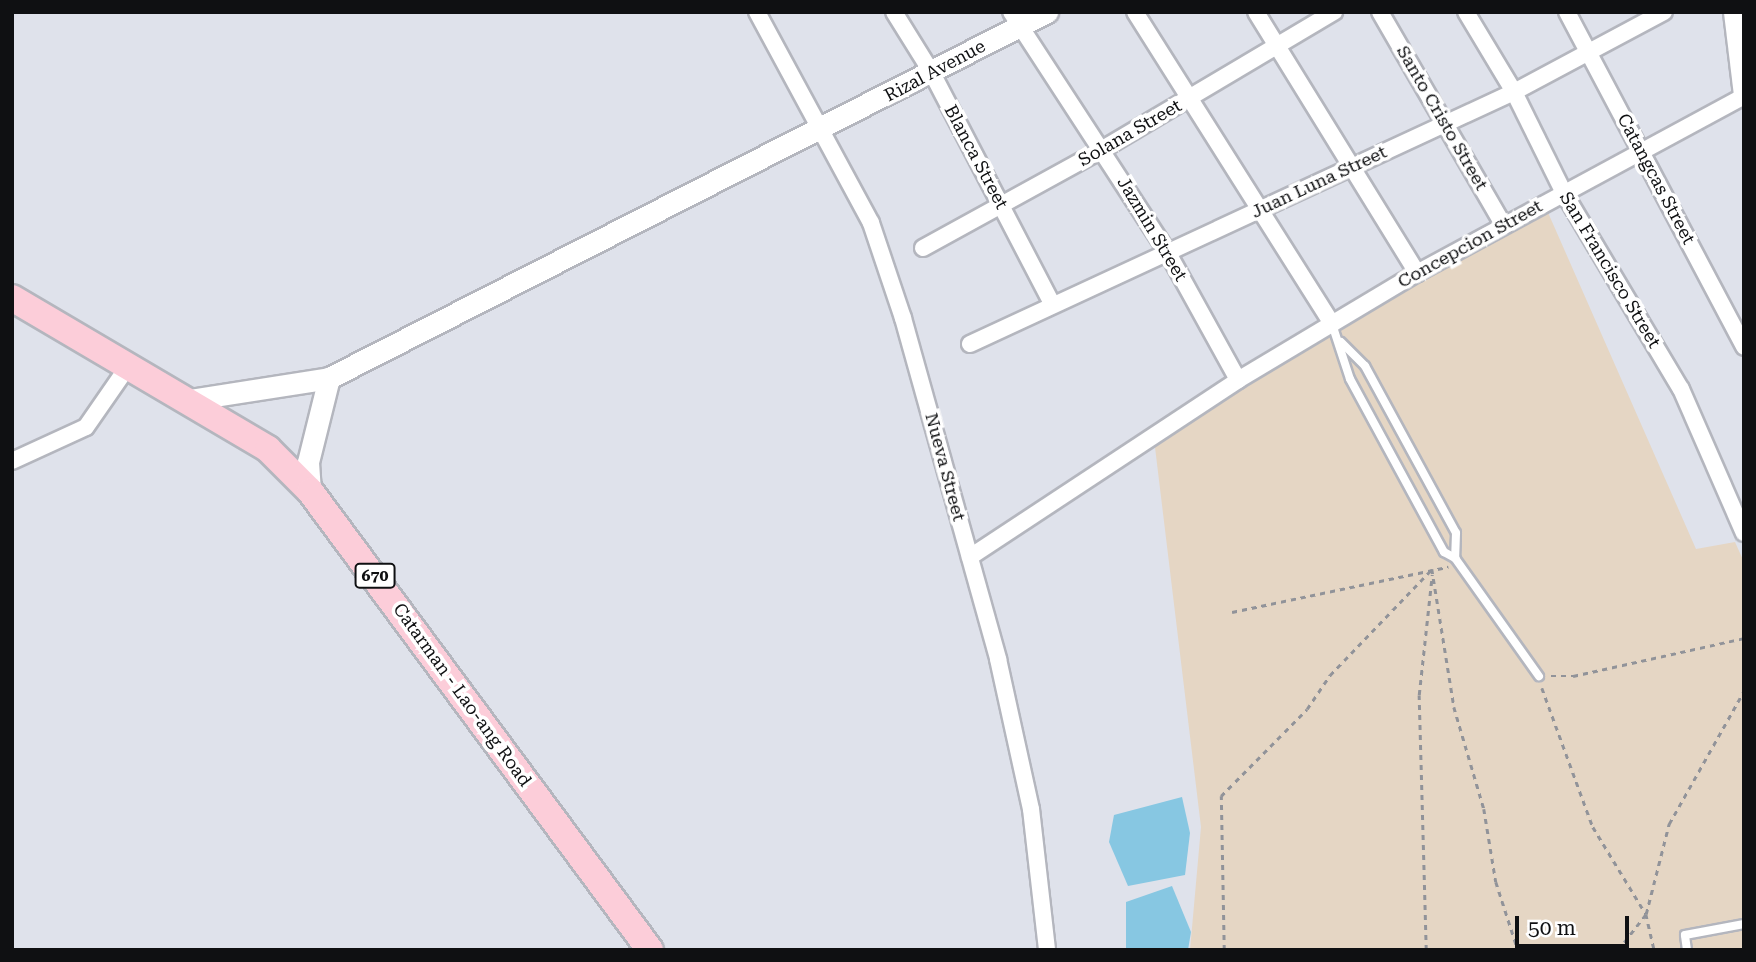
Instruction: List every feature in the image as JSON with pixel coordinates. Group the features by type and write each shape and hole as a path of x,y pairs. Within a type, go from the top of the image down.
{"main road":[{"name":"Catarman - Lao-ang Road","path":"12,298 268,449 310,491 650,950"}],"street":[{"name":"Nueva Street","path":"757,12 871,223 940,443 1031,809 1047,950"},
{"name":"Blanca Street","path":"894,12 932,73 1052,304"},
{"name":"Rizal Avenue","path":"189,400 329,379 932,73 1016,19 1047,12"},
{"path":"1135,12 1332,324"},
{"path":"1256,12 1417,273"},
{"name":"Solana Street","path":"923,248 1103,149 1334,12"},
{"name":"Santo Cristo Street","path":"1380,12 1446,122 1503,225"},
{"name":"San Francisco Street","path":"1465,12 1514,92 1564,193 1681,388 1744,533"},
{"name":"Catangcas Street","path":"1567,12 1744,347"},
{"name":"Juan Luna Street","path":"970,344 1514,92 1664,12"},
{"path":"1734,12 1744,96"},
{"name":"Jazmin Street","path":"1016,19 1103,149 1168,253 1238,380"},
{"name":"Concepcion Street","path":"970,557 1238,380 1417,273 1744,96"},
{"path":"12,461 86,427 129,365"},
{"path":"310,491 308,462 329,379"}],"lane":[{"path":"1332,324 1350,379 1444,552 1455,558 1539,676"},
{"path":"1339,340 1365,366 1455,533 1455,558"},
{"path":"1687,950 1685,935 1744,924"}],"path":[{"path":"1233,612 1432,569 1461,567"},
{"path":"1224,950 1221,796 1307,709 1331,675 1432,569"},
{"path":"1426,950 1419,695 1432,569"},
{"path":"1432,569 1454,707 1484,809 1496,882 1518,950"},
{"path":"1654,950 1646,914 1593,827 1551,721 1539,676 1573,676 1744,638"},
{"path":"1618,950 1646,914 1669,824 1744,691"}],"shaded area":[{"path":"1546,208 1696,549 1735,542 1744,562 1744,950 1190,950 1201,827 1154,439"}],"water":[{"path":"1182,797 1190,833 1185,875 1128,886 1109,842 1114,815"},
{"path":"1172,886 1191,932 1188,950 1126,950 1126,902"}]}
